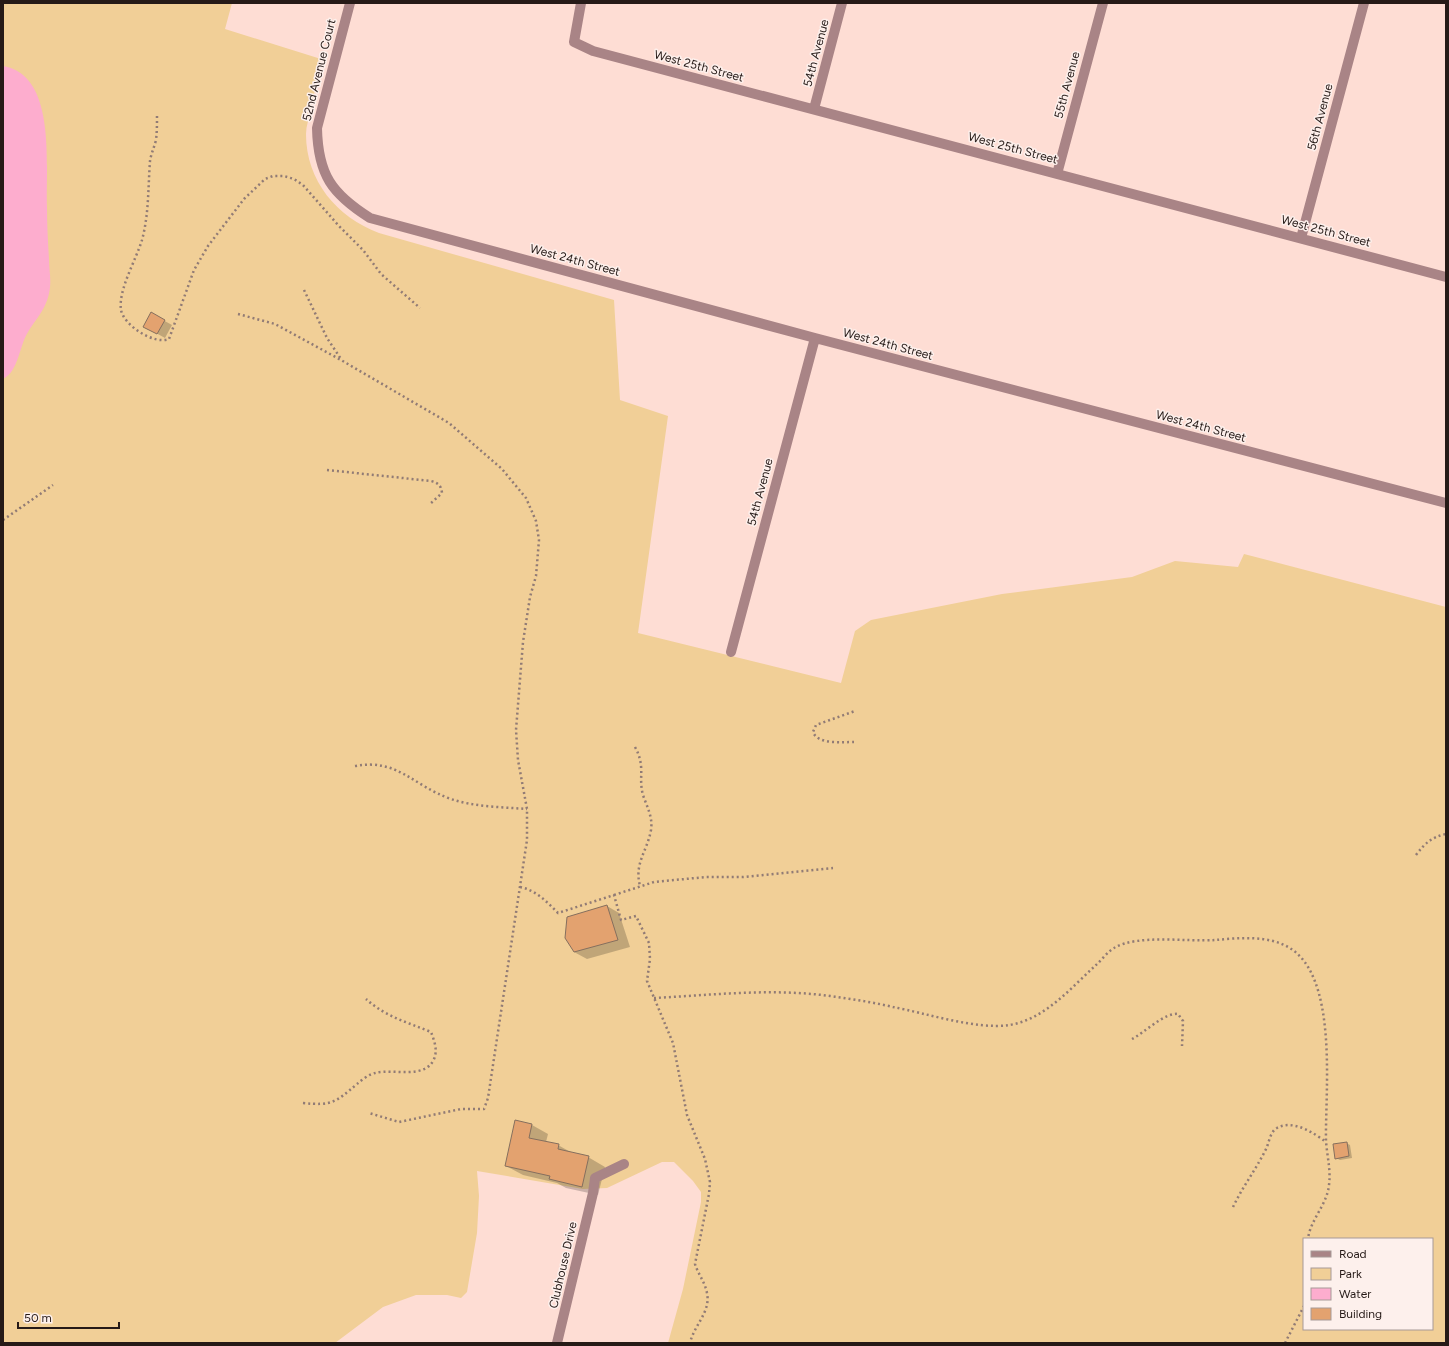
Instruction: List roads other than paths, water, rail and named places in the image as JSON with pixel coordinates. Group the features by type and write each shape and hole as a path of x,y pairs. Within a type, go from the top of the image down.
{"street":[{"name":"52nd Avenue Court","path":"333,189 322,167 318,149 317,128 350,3"},
{"name":"West 25th Street","path":"581,3 574,42 593,51 1446,277"},
{"name":"54th Avenue","path":"814,109 842,3"},
{"name":"55th Avenue","path":"1057,174 1103,3"},
{"name":"56th Avenue","path":"1301,238 1364,3"},
{"name":"West 24th Street","path":"333,189 350,205 370,218 815,338 1446,504"},
{"name":"54th Avenue","path":"731,652 815,338"},
{"name":"Clubhouse Drive","path":"557,1343 593,1193 595,1178 624,1164"}],"water":[{"path":"3,66 21,73 33,86 41,105 47,148 47,221 50,287 45,306 25,338 16,364 3,379"}]}
